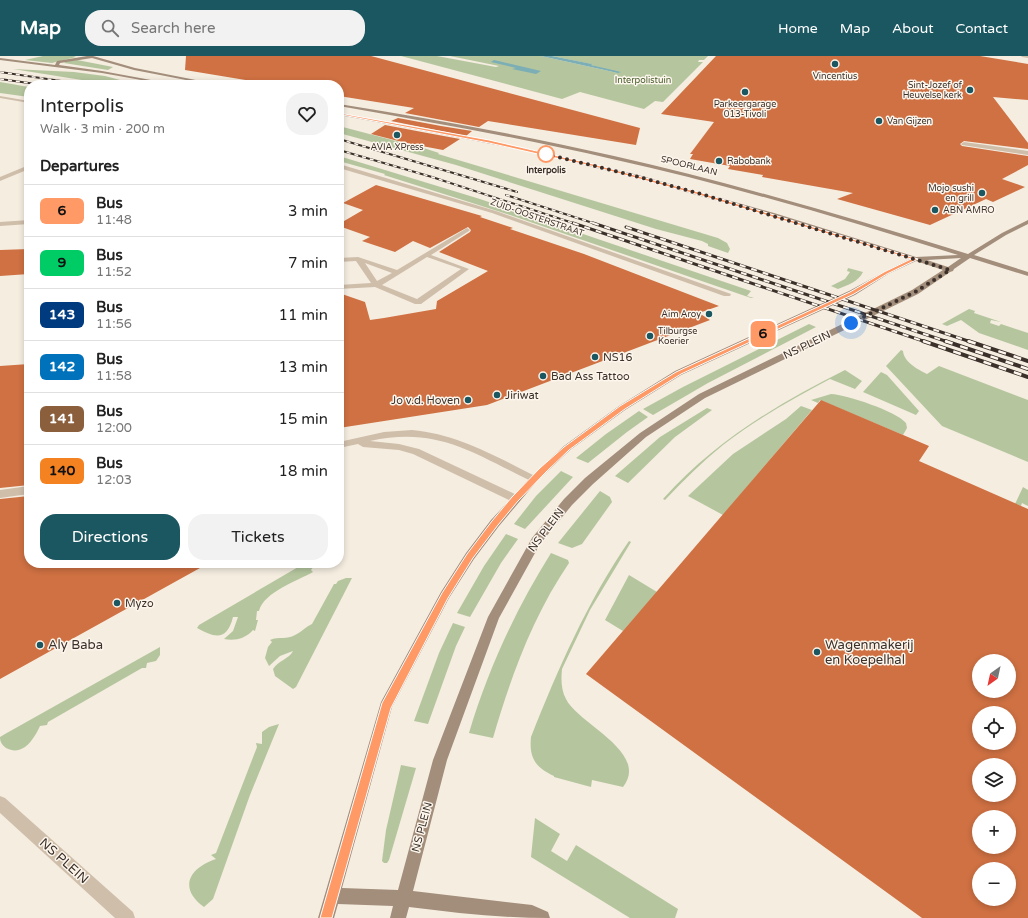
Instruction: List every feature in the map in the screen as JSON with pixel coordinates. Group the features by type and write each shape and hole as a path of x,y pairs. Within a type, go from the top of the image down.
{"street":[{"path":"1023,56 1028,57"},
{"path":"57,66 57,63 63,61 91,57 134,69 192,80"},
{"path":"0,59 102,72 148,80"},
{"path":"0,97 24,101"},
{"path":"6,104 17,100"},
{"name":"SPOORLAAN","path":"344,106 502,134 651,166 763,194 1028,274"},
{"path":"344,115 489,142 592,165 701,194 950,270"},
{"path":"964,144 1028,153"},
{"name":"ZUID-OOSTERSTRAAT","path":"344,168 494,212 727,294"},
{"path":"0,179 24,169"},
{"path":"0,224 24,222"},
{"name":"NS PLEIN","path":"398,918 440,760 494,617 536,541 568,502 589,481 643,435 702,396 915,292 1004,234 1028,222"},
{"path":"376,285 467,230"},
{"path":"344,287 376,285 418,302 466,269 426,255"},
{"path":"326,918 386,706 445,595 470,556 495,523 534,479 567,448 622,408 678,373 852,293 886,273 916,259 969,256"},
{"path":"344,260 358,259 397,272"},
{"path":"358,259 376,285"},
{"path":"344,444 392,434 411,432 438,436 465,446 534,479"},
{"path":"349,443 384,445 416,451 515,499"},
{"path":"0,494 24,491"},
{"name":"NS PLEIN","path":"0,803 127,918"},
{"path":"333,896 403,898 473,907 507,909 532,913 542,918"}],"green space":[{"path":"43,56 76,57 52,63 25,60"},
{"name":"Interpolistuin","path":"401,56 437,56 496,67 499,66 450,56 541,56 618,73 591,64 552,56 708,56 704,60 699,60 698,62 703,62 663,102 655,101 644,109 580,92 562,99"},
{"path":"77,60 113,67 108,70 64,63 67,61"},
{"path":"13,69 74,72 105,76 120,80 82,80"},
{"path":"0,82 24,86 24,96 0,93"},
{"path":"344,127 415,146 408,143 439,153 438,154 718,238 727,243 730,249 728,253 708,246 708,244 702,241 656,229 456,165 344,134"},
{"path":"344,158 480,199 751,291 747,296 754,298 751,298 510,215 384,175 385,174 344,162"},
{"path":"848,268 863,272 856,281 852,283 838,289 831,286 845,279 850,272 847,271"},
{"path":"969,309 975,311 974,313 1001,322 991,320 990,323 999,326 1001,324 1028,333 1028,350 979,333 961,320 947,326 942,324"},
{"path":"809,324 816,327 708,383 653,415 643,409 683,387"},
{"path":"901,350 903,351 908,362 927,374 939,366 1028,400 1028,462 942,426 886,366"},
{"path":"845,370 862,381 855,389 830,379 789,402 748,427 723,445 665,500 663,499 683,478 725,442 795,396"},
{"path":"881,372 887,375 919,411 916,415 863,392"},
{"path":"831,394 859,400 882,409 901,418 906,423 907,428 903,435 820,400 818,403 811,400"},
{"path":"801,406 812,410 723,515 688,496 733,454 786,419"},
{"path":"707,408 712,410 675,437 628,483 615,476 660,437"},
{"path":"639,411 648,417 588,463 576,458 606,434"},
{"path":"561,471 573,477 525,529 514,524 536,496"},
{"path":"1023,487 1028,490 1028,506 1022,503 1021,506 1015,504"},
{"path":"600,491 610,497 612,502 582,544 572,548 558,543"},
{"path":"506,534 518,539 501,563 470,617 457,613 484,566"},
{"path":"629,541 631,542 590,610 562,669 563,692 566,699 573,709 620,750 627,762 629,774 623,787 592,780 591,787 554,777 542,769 532,756 531,737 574,636 600,588"},
{"path":"551,553 568,560 569,563 544,604 524,647 507,692 493,738 469,733 485,686 504,640 526,596"},
{"path":"296,568 312,568 311,570 313,572 282,588 267,598 259,611 257,611 256,620 258,620 255,631 253,630 240,639 224,639 233,631 238,617 233,617 227,630 224,634 220,635 209,634 197,628 199,625"},
{"path":"629,575 657,592 623,631 605,620"},
{"path":"346,578 352,578 296,687 293,689 275,676 273,669 293,651 280,656 269,666 265,658 268,647 272,642 270,640 292,636 312,624 334,584"},
{"path":"453,623 465,627 456,646 428,724 414,721 439,653"},
{"path":"160,647 160,655 156,661 147,663 146,668 142,668 48,722 47,725 40,726 35,736 23,748 12,750 3,746 0,737"},
{"path":"279,724 250,795 213,899 204,907 191,893 189,886 190,879 193,873 199,868 216,859 211,855 216,853 257,747 256,743 262,744 262,732 269,727"},
{"path":"401,765 416,768 389,860 387,863 384,863 382,861 386,830"},
{"path":"535,818 560,834 551,851 567,861 576,845 678,909 675,918 630,918 531,857"}],"water":[{"path":"541,56 552,56 592,64 591,65 621,72 618,73"},
{"path":"494,60 541,71 536,74 512,69 516,68 491,62"}],"building":[{"path":"186,56 371,56 640,128 636,145 488,121 479,127 405,113 414,108 344,97 344,80 245,80 185,70"},
{"path":"716,56 980,56 1028,64 1028,100 993,97 1028,143 1028,149 964,141 960,144 962,146 1028,156 1028,165 1002,179 1025,187 993,202 986,199 930,225 837,199 853,193 762,177 763,175 728,169 730,166 690,159 693,154 690,154 714,122 661,114"},
{"path":"398,118 472,131 466,136 391,121"},
{"path":"385,125 460,139 443,150 371,134"},
{"path":"376,185 482,216 480,217 513,228 510,229 584,254 719,306 699,313 710,320 487,405 344,427 344,295 365,302 370,320 384,318 436,309 437,301 488,271 439,252 470,232 471,230 468,227 430,248 413,241 395,252 362,241 370,237 344,228 344,221 363,210 344,202"},
{"path":"24,249 24,274 0,276 0,250"},
{"path":"24,364 24,486 0,488 0,366"},
{"name":"Wagenmakerij en Koepelhal","path":"821,400 929,446 919,461 1028,509 1028,918 922,918 586,674"},
{"path":"24,497 24,568 200,568 0,679 0,499"}],"railway":[{"path":"0,72 54,80"},
{"path":"0,79 24,82"},
{"path":"344,140 517,192"},
{"path":"344,151 432,177 575,224"},
{"path":"506,195 596,224"},
{"path":"575,224 926,342"},
{"path":"596,224 948,342"},
{"path":"626,227 1028,361"},
{"path":"923,341 1028,377"},
{"path":"945,341 1028,369"}],"bus line":[{"name":"6","path":"326,918 386,706 445,595 470,556 515,499 567,448 622,408 678,373 852,293 886,273 916,259 701,194 592,165 489,142 344,115"}],"place":[{"name":"Vincentius","path":"835,64"},
{"name":"Sint-Jozef of Heuvelse kerk","path":"970,90"},
{"name":"Parkeergarage 013-Tivoli","path":"745,92"},
{"name":"Van Gijzen","path":"879,121"},
{"name":"AVIA XPress","path":"397,135"},
{"name":"Interpolis","path":"546,154"},
{"name":"Rabobank","path":"719,161"},
{"name":"Mojo sushi en grill","path":"982,193"},
{"name":"ABN AMRO","path":"935,210"},
{"name":"Aim Aroy","path":"709,314"},
{"name":"Tilburgse Koerier","path":"650,336"},
{"name":"NS16","path":"595,357"},
{"name":"Bad Ass Tattoo","path":"543,376"},
{"name":"Jiriwat","path":"497,395"},
{"name":"Jo v.d. Hoven","path":"468,400"},
{"name":"Myzo","path":"117,603"},
{"name":"Aly Baba","path":"40,645"},
{"name":"Wagenmakerij en Koepelhal","path":"817,652"}],"route":[{"path":"546,154 701,194 950,270 915,292 851,323"}]}
